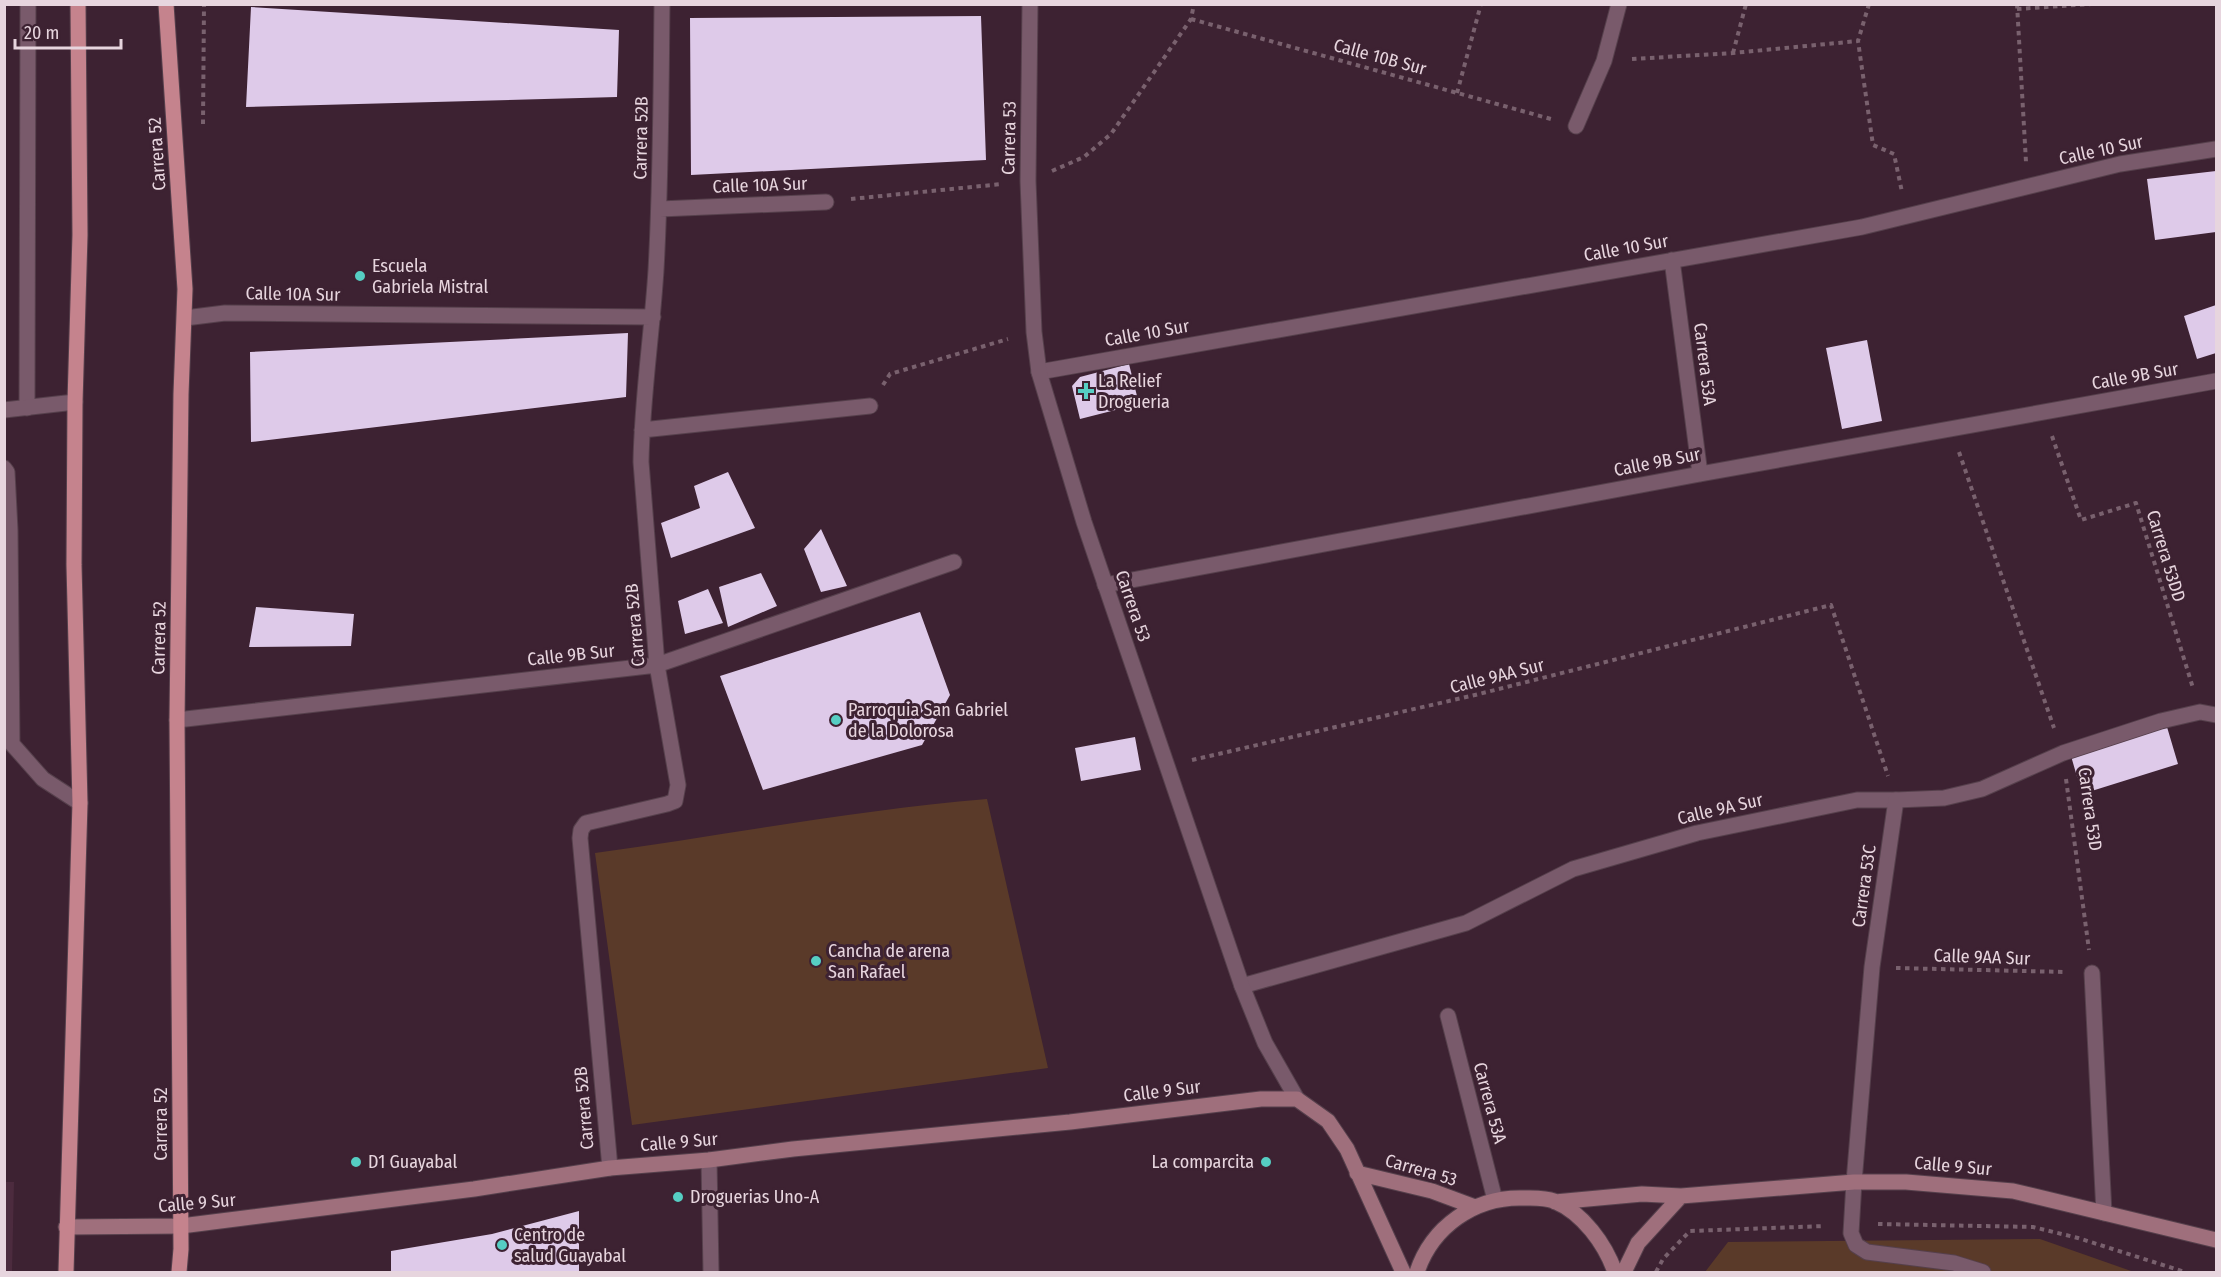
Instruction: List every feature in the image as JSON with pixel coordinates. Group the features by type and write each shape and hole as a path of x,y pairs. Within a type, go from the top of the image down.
{"main road":[{"path":"66,1272 80,802 74,565 75,402 80,235 78,4"},
{"name":"Carrera 52","path":"166,4 185,289 181,394 177,720 181,1226 179,1272"},
{"name":"Calle 9 Sur","path":"66,1227 181,1226 474,1189 610,1168 709,1160 793,1149 1070,1122 1261,1099 1297,1099"},
{"name":"Carrera 53","path":"1297,1099 1328,1121 1347,1149 1403,1272"},
{"name":"Carrera 53","path":"1357,1173 1432,1191 1475,1207"},
{"name":"Calle 9 Sur","path":"1417,1272 1426,1250 1439,1233 1456,1218 1475,1207 1495,1200 1543,1198 1555,1202 1642,1194 1681,1196 1854,1182 1906,1182 2013,1191 2217,1240"},
{"path":"1624,1272 1638,1243 1681,1196"},
{"path":"1555,1202 1579,1218 1595,1234 1608,1253 1615,1272"}],"street":[{"path":"27,408 28,4"},
{"name":"Carrera 52B","path":"610,1168 581,830 586,823 595,820 675,801 678,785 657,665 641,462 660,209 662,4"},
{"name":"Carrera 53","path":"1030,4 1028,181 1034,332 1039,372 1105,585 1242,986 1264,1043 1297,1099"},
{"path":"1576,126 1604,61 1619,4"},
{"name":"Calle 10 Sur","path":"1039,372 1863,227 2120,164 2217,149"},
{"name":"Calle 10A Sur","path":"660,209 826,202"},
{"name":"Carrera 53A","path":"1672,260 1700,474"},
{"name":"Calle 10A Sur","path":"185,318 225,313 653,317"},
{"name":"Calle 9B Sur","path":"1105,585 1700,474 2217,381"},
{"path":"4,410 75,402"},
{"path":"642,430 870,406"},
{"path":"4,468 7,472 10,530 12,744 43,779 80,802"},
{"name":"Calle 9B Sur","path":"177,720 657,665 954,562"},
{"name":"Calle 9A Sur","path":"1242,986 1466,923 1574,869 1685,837 1857,800 1944,798 1982,789 2063,753 2161,721 2200,712 2217,715"},
{"name":"Carrera 53C","path":"1896,800 1872,967 1851,1233 1856,1245 1867,1252 1954,1263 1983,1272"},
{"path":"2092,973 2104,1213"},
{"name":"Carrera 53A","path":"1448,1016 1495,1200"},
{"path":"709,1160 711,1272"}],"path":[{"name":"Calle 10B Sur","path":"1194,4 1191,19 1576,126"},
{"path":"1457,93 1481,4"},
{"path":"1733,53 1746,4"},
{"path":"1869,4 1858,41 1873,144 1894,154 1907,216"},
{"path":"2028,186 2017,7 2091,4"},
{"path":"1604,61 1733,53 1858,41"},
{"path":"870,406 890,374 1034,332"},
{"name":"Carrera 53DD","path":"2044,412 2081,520 2136,502 2200,712"},
{"name":"Carrera 53D","path":"1951,428 2063,753 2092,973"},
{"name":"Calle 9AA Sur","path":"1167,766 1475,695 1831,605 1896,800"},
{"name":"Calle 9AA Sur","path":"1872,967 2092,973"}],"shaded area":[{"name":"Cancha de arena San Rafael","path":"987,799 1048,1068 632,1125 595,853 839,816"},
{"path":"5,1182 14,1182 12,1272 5,1272"},
{"path":"2040,1239 2134,1272 1705,1272 1728,1242"}],"building":[{"path":"251,7 619,30 617,97 246,107"},
{"path":"981,16 986,160 691,175 690,18"},
{"path":"2216,171 2216,232 2155,240 2147,179"},
{"path":"2216,305 2216,353 2197,359 2184,316"},
{"path":"628,333 626,397 251,442 250,352"},
{"path":"1867,340 1882,421 1842,429 1826,348"},
{"path":"1129,364 1139,404 1080,419 1072,386 1080,377"},
{"path":"728,472 755,528 671,558 661,523 700,508 694,486"},
{"path":"821,529 847,586 821,592 804,549"},
{"path":"761,573 777,606 728,627 719,587"},
{"path":"708,589 723,623 685,634 678,601"},
{"path":"256,607 354,614 351,646 249,647"},
{"name":"Parroquia San Gabriel de la Dolorosa","path":"920,612 950,695 922,745 763,790 720,676"},
{"path":"2167,727 2178,764 2082,794 2071,756"},
{"path":"1135,737 1141,770 1081,781 1075,748"},
{"name":"Centro de salud Guayabal","path":"579,1211 579,1272 391,1272 391,1251 492,1234"}],"place":[{"name":"Escuela Gabriela Mistral","path":"360,276"},
{"name":"La Relief Drogueria","path":"1086,391"},
{"name":"Parroquia San Gabriel de la Dolorosa","path":"836,720"},
{"name":"Cancha de arena San Rafael","path":"816,961"},
{"name":"D1 Guayabal","path":"356,1162"},
{"name":"La comparcita","path":"1266,1162"},
{"name":"Droguerias Uno-A","path":"678,1197"},
{"name":"Centro de salud Guayabal","path":"502,1245"}]}
